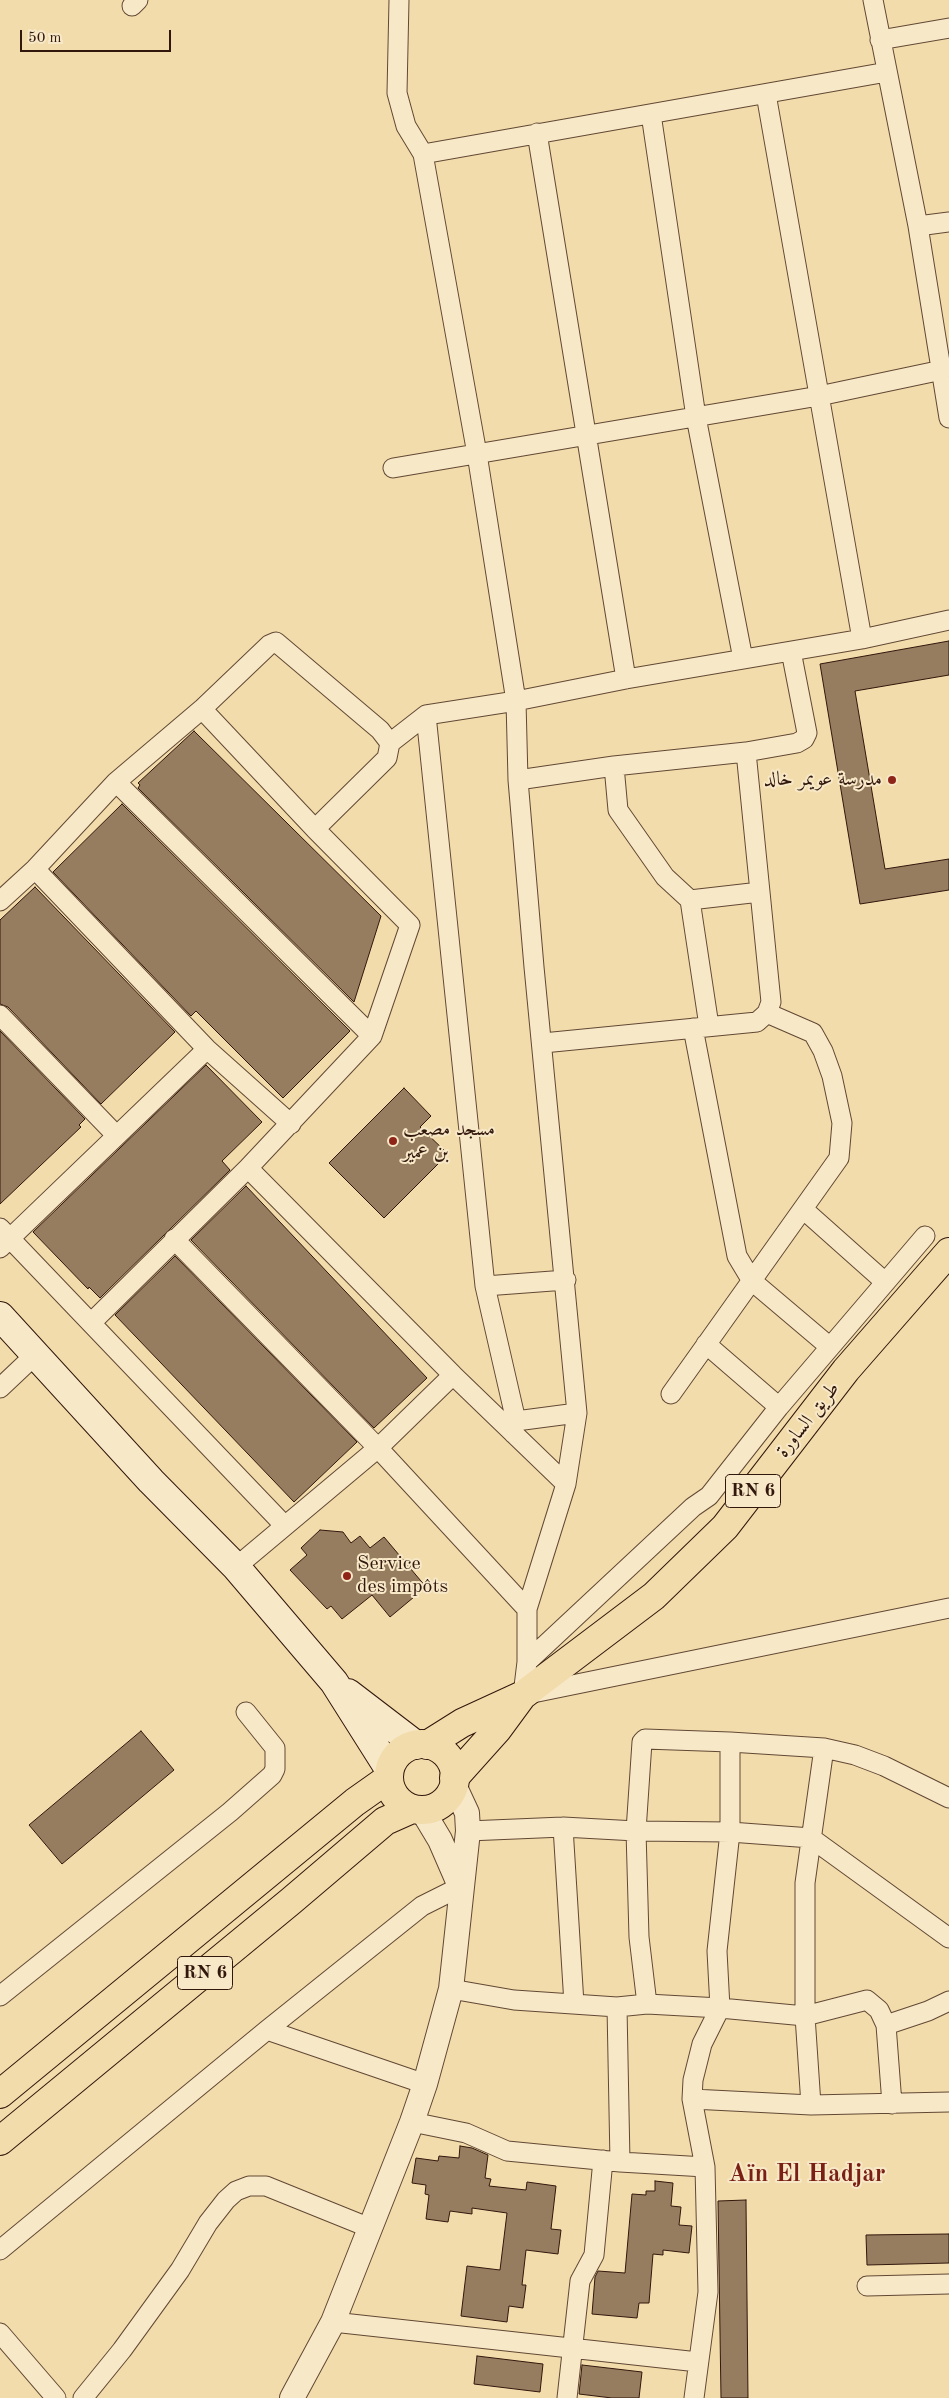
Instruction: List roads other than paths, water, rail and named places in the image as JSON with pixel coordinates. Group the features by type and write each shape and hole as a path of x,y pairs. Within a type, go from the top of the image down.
{"main road":[{"name":"طريق الساورة","path":"523,1695 654,1596 725,1527 846,1370 949,1252"},
{"path":"0,1316 151,1481 236,1567 334,1682 389,1774 395,1797 403,1804 417,1810 442,1803 449,1795 454,1781 450,1760 436,1748 421,1745 334,1682"},
{"name":"RN 6","path":"421,1745 470,1719 523,1695"},
{"name":"RN 6","path":"454,1781 497,1730 523,1695"},
{"path":"389,1774 399,1754 421,1745"},
{"name":"RN 6","path":"0,2094 389,1774"},
{"name":"RN 6","path":"0,2141 291,1902 385,1820 417,1810"}],"street":[{"path":"398,0 397,93 406,126 423,154 477,454 516,701 518,780 577,1413 566,1484 527,1609 527,1662 523,1695 949,1608"},
{"path":"873,0 944,348 942,370 949,418"},
{"path":"880,40 949,28"},
{"path":"423,154 887,72"},
{"path":"766,94 862,639"},
{"path":"651,114 696,417 743,659"},
{"path":"537,133 626,679"},
{"path":"918,226 949,222"},
{"path":"393,468 819,396 942,370"},
{"path":"315,829 387,758 390,743 426,715 516,701 626,679 862,639 949,620"},
{"path":"0,900 35,869 116,782 202,709 269,645 276,642 380,730 390,743"},
{"path":"518,780 614,766 746,752 797,743 804,739 807,732 791,651"},
{"path":"92,1322 248,1168 372,1036 410,924 315,829 202,709"},
{"path":"426,715 485,1286 514,1427"},
{"path":"543,1043 757,1022 767,1013 771,1002 746,752"},
{"path":"614,766 618,810 665,876 690,900 701,1027 732,1235 737,1256 752,1281 830,1347"},
{"path":"116,782 372,1036"},
{"path":"35,869 207,1048 291,1124"},
{"path":"690,900 760,892"},
{"path":"671,1394 839,1158 842,1123 832,1076 823,1051 813,1033 767,1013"},
{"path":"0,1015 116,1135"},
{"path":"207,1048 116,1135 3,1238 92,1322 285,1526"},
{"path":"248,1168 453,1376 514,1427 566,1484"},
{"path":"802,1209 885,1282"},
{"path":"527,1662 708,1496 778,1407 925,1236"},
{"path":"174,1239 378,1448 527,1609"},
{"path":"485,1286 566,1280"},
{"path":"706,1344 778,1407"},
{"path":"0,1388 35,1355"},
{"path":"236,1567 378,1448 453,1376"},
{"path":"514,1427 577,1413"},
{"path":"0,1996 230,1812 272,1775 275,1769 275,1748 246,1712"},
{"path":"647,2004 639,1936 636,1831 642,1742 645,1739 824,1748 855,1755 876,1763 949,1798"},
{"path":"694,2398 708,2292 705,2167 692,2099 693,2080 702,2044 720,2008 717,1951 730,1832 730,1742"},
{"path":"811,2105 805,2016 805,1883 824,1748"},
{"path":"292,2398 333,2322 412,2122 425,2084 451,1989 458,1930 460,1887 468,1831 467,1813 454,1781"},
{"path":"417,1810 440,1840 460,1887"},
{"path":"468,1831 564,1827 636,1831 730,1832 811,1838 949,1938"},
{"path":"564,1827 574,2004"},
{"path":"0,2250 267,2030 422,1906 460,1887"},
{"path":"451,1989 514,2000 617,2007 647,2004 720,2008 805,2016 867,2000 879,2010 886,2025 892,2104"},
{"path":"886,2025 949,2001"},
{"path":"567,2398 580,2281 594,2254 612,2161 617,2007"},
{"path":"267,2030 425,2084"},
{"path":"692,2099 811,2105 949,2102"},
{"path":"412,2122 466,2133 507,2151 612,2161 705,2167"},
{"path":"83,2398 122,2350 180,2270 208,2223 226,2200 236,2191 249,2186 266,2186 370,2228"},
{"path":"867,2286 949,2284"},
{"path":"333,2322 698,2362"},
{"path":"0,2333 56,2398"}],"place":[{"name":"مدرسة عويمر خالد","path":"892,780"},
{"name":"مسجد مصعب بن عمير","path":"393,1141"},
{"name":"Service des impôts","path":"347,1576"}],"district":[{"name":"Aïn El Hadjar","path":"807,2174"}]}
